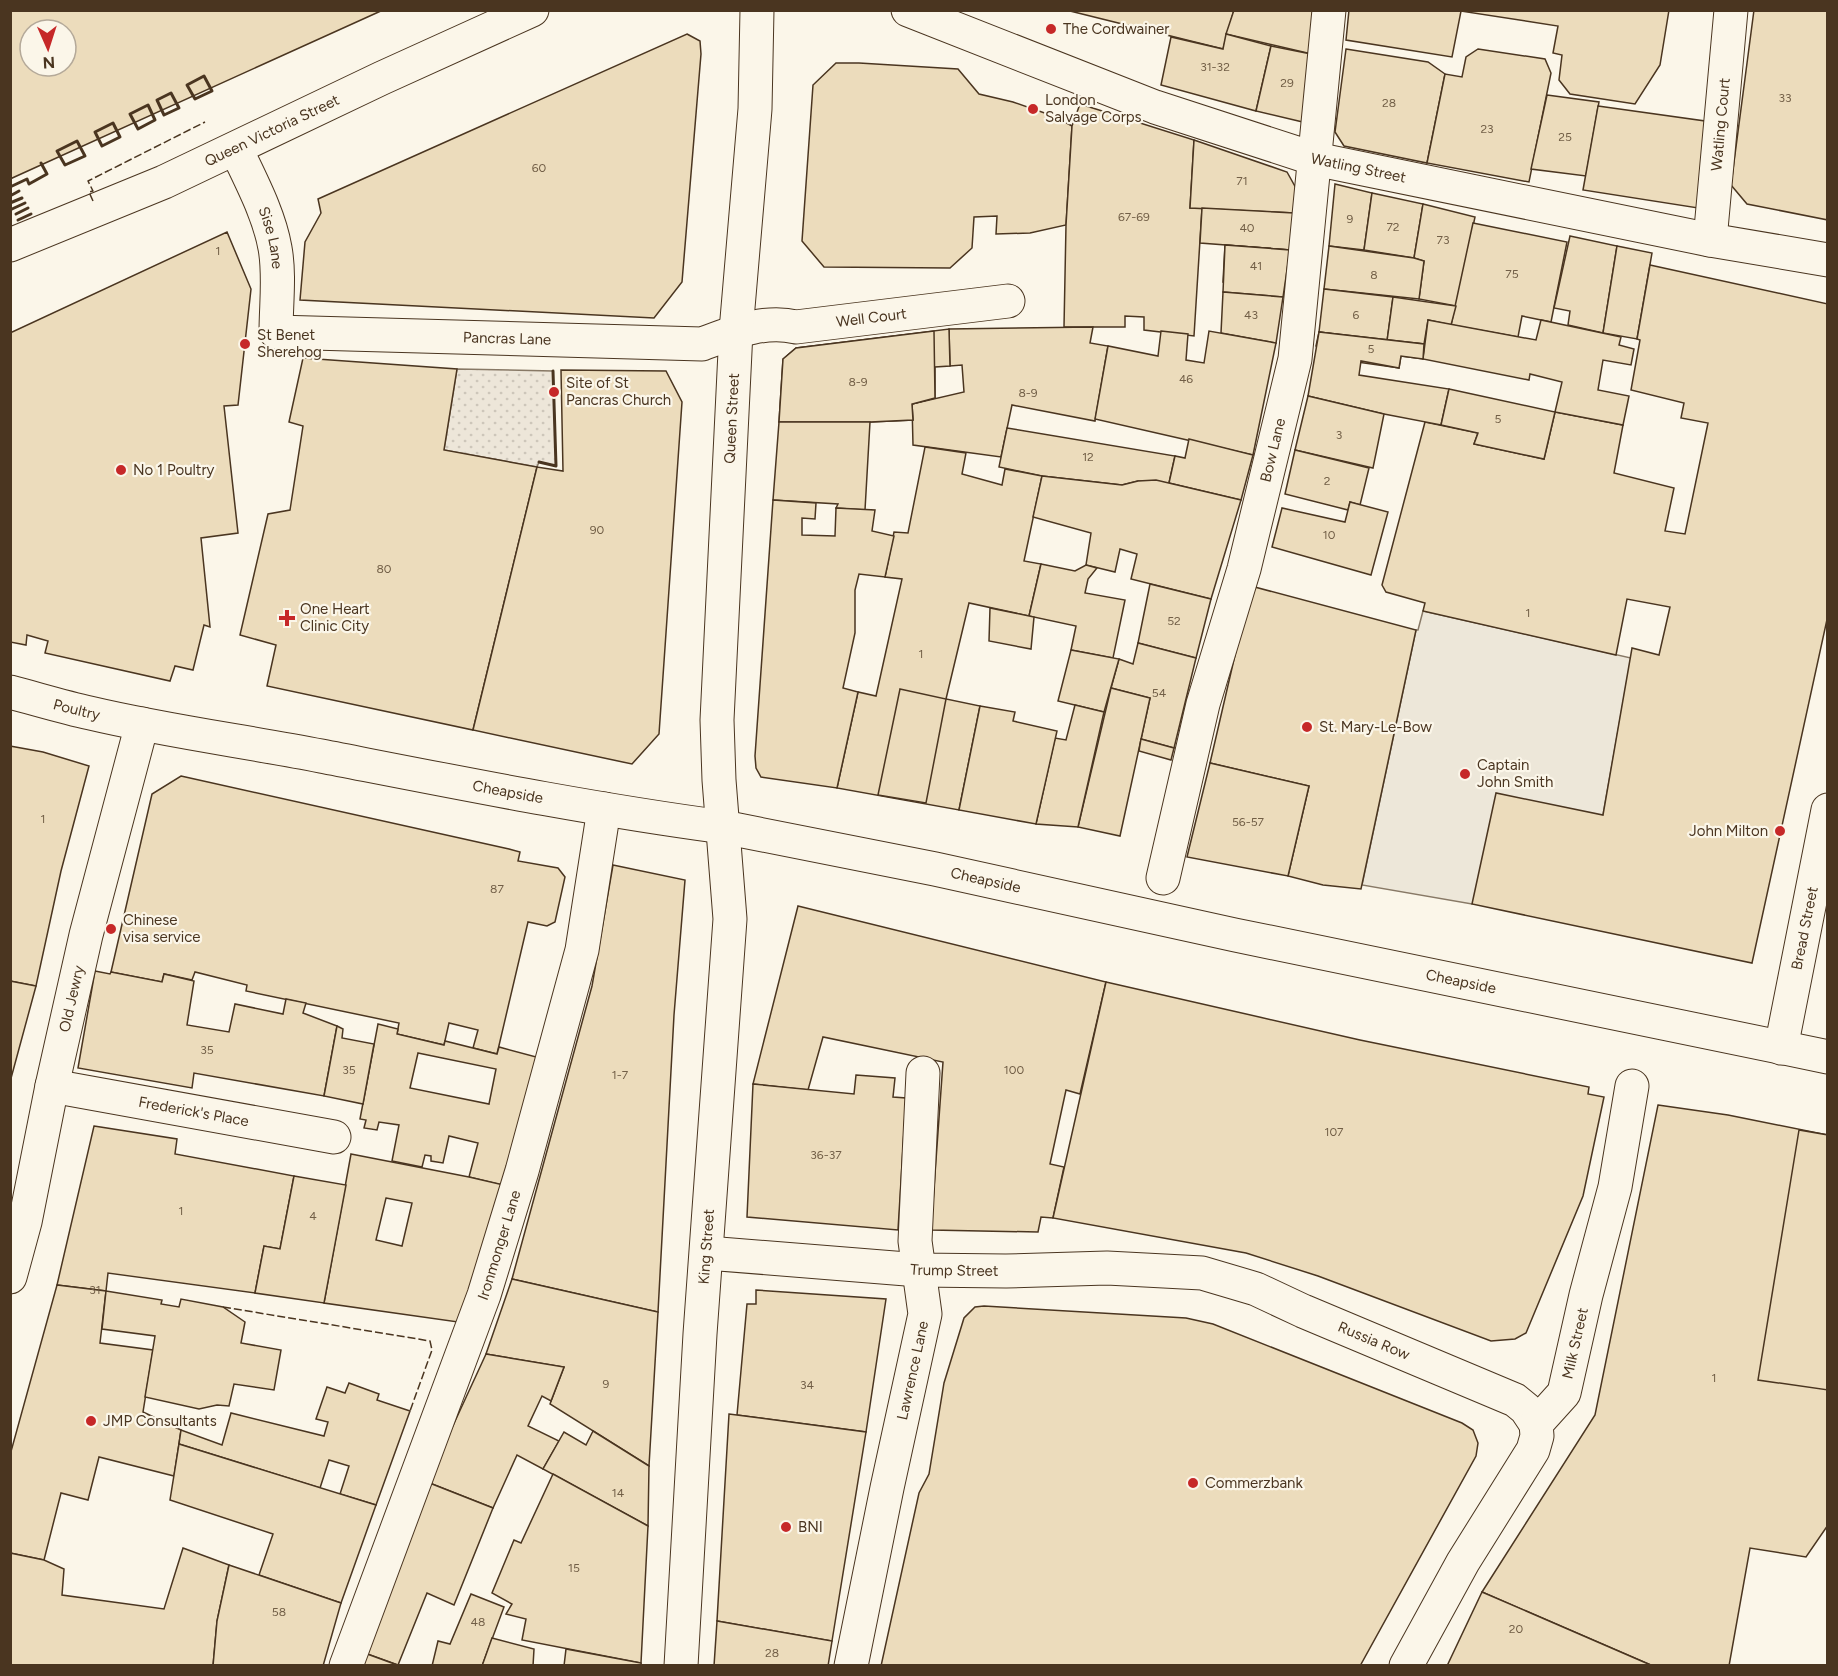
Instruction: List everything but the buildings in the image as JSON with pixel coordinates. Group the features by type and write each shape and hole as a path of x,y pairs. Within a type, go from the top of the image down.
{"street":[{"name":"Queen Victoria Street","path":"10,245 111,206 532,10"},
{"name":"Queen Street","path":"723,827 717,720 736,331 755,109 757,10"},
{"name":"Watling Street","path":"908,10 1155,107 1315,159 1710,240 1827,261"},
{"name":"Bow Lane","path":"1163,878 1203,704 1244,569 1295,358 1329,10"},
{"name":"Watling Court","path":"1710,240 1731,10"},
{"name":"Sise Lane","path":"236,149 259,199 275,247 277,262 276,332"},
{"name":"Well Court","path":"736,331 779,323 796,327 1008,300"},
{"name":"Pancras Lane","path":"276,332 702,344 736,331"},
{"name":"Poultry","path":"10,692 142,724"},
{"name":"Cheapside","path":"142,724 635,816 723,827 935,869 1236,935 1827,1057"},
{"name":"Old Jewry","path":"10,1277 25,1222 52,1086 86,935 142,724"},
{"name":"Ironmonger Lane","path":"346,1665 484,1295 522,1171 582,950 604,809"},
{"name":"Bread Street","path":"1781,1047 1827,810"},
{"name":"King Street","path":"681,1665 730,919 723,827"},
{"name":"Lawrence Lane","path":"851,1665 925,1314 915,1241 923,1073"},
{"name":"Frederick's Place","path":"52,1086 334,1137"},
{"name":"Milk Street","path":"1536,1424 1564,1393 1586,1295 1615,1186 1632,1086"},
{"name":"Trump Street","path":"707,1253 920,1270 1006,1271 1107,1268 1202,1273"},
{"name":"Russia Row","path":"1202,1273 1257,1288 1303,1311 1515,1400 1526,1409 1536,1424"},
{"path":"1406,1665 1463,1562 1533,1450 1537,1436 1536,1424"}],"shaded area":[{"path":"457,369 553,371 556,466 539,462 537,467 444,450"},
{"path":"1423,611 1631,658 1603,815 1472,904 1362,885 1416,630 1418,630"}],"fence":[{"path":"93,201 89,192 93,191 88,181 205,122"},
{"path":"223,1307 430,1341 432,1350 410,1411"}],"wall":[{"path":"204,76 212,91 195,99 187,85 204,76"},
{"path":"171,93 179,108 164,115 157,100 171,93"},
{"path":"148,105 155,120 138,129 130,114 148,105"},
{"path":"113,123 120,137 102,146 95,132 113,123"},
{"path":"77,141 85,156 65,165 57,151 77,141"},
{"path":"10,187 27,179 29,184 47,174 41,163"},
{"path":"10,196 19,191"},
{"path":"10,203 22,198"},
{"path":"12,209 25,203"},
{"path":"16,214 28,208"},
{"path":"18,220 31,214"},
{"path":"539,462 556,466 553,371"}],"place":[{"name":"The Cordwainer","path":"1051,29"},
{"name":"London Salvage Corps","path":"1033,109"},
{"name":"St Benet Sherehog","path":"245,344"},
{"name":"Site of St Pancras Church","path":"554,392"},
{"name":"No 1 Poultry","path":"121,470"},
{"name":"One Heart Clinic City","path":"287,618"},
{"name":"St. Mary-Le-Bow","path":"1307,727"},
{"name":"Captain John Smith","path":"1465,774"},
{"name":"John Milton","path":"1780,831"},
{"name":"Chinese visa service","path":"111,929"},
{"name":"JMP Consultants","path":"91,1421"},
{"name":"Commerzbank","path":"1193,1483"},
{"name":"BNI","path":"786,1527"}]}
